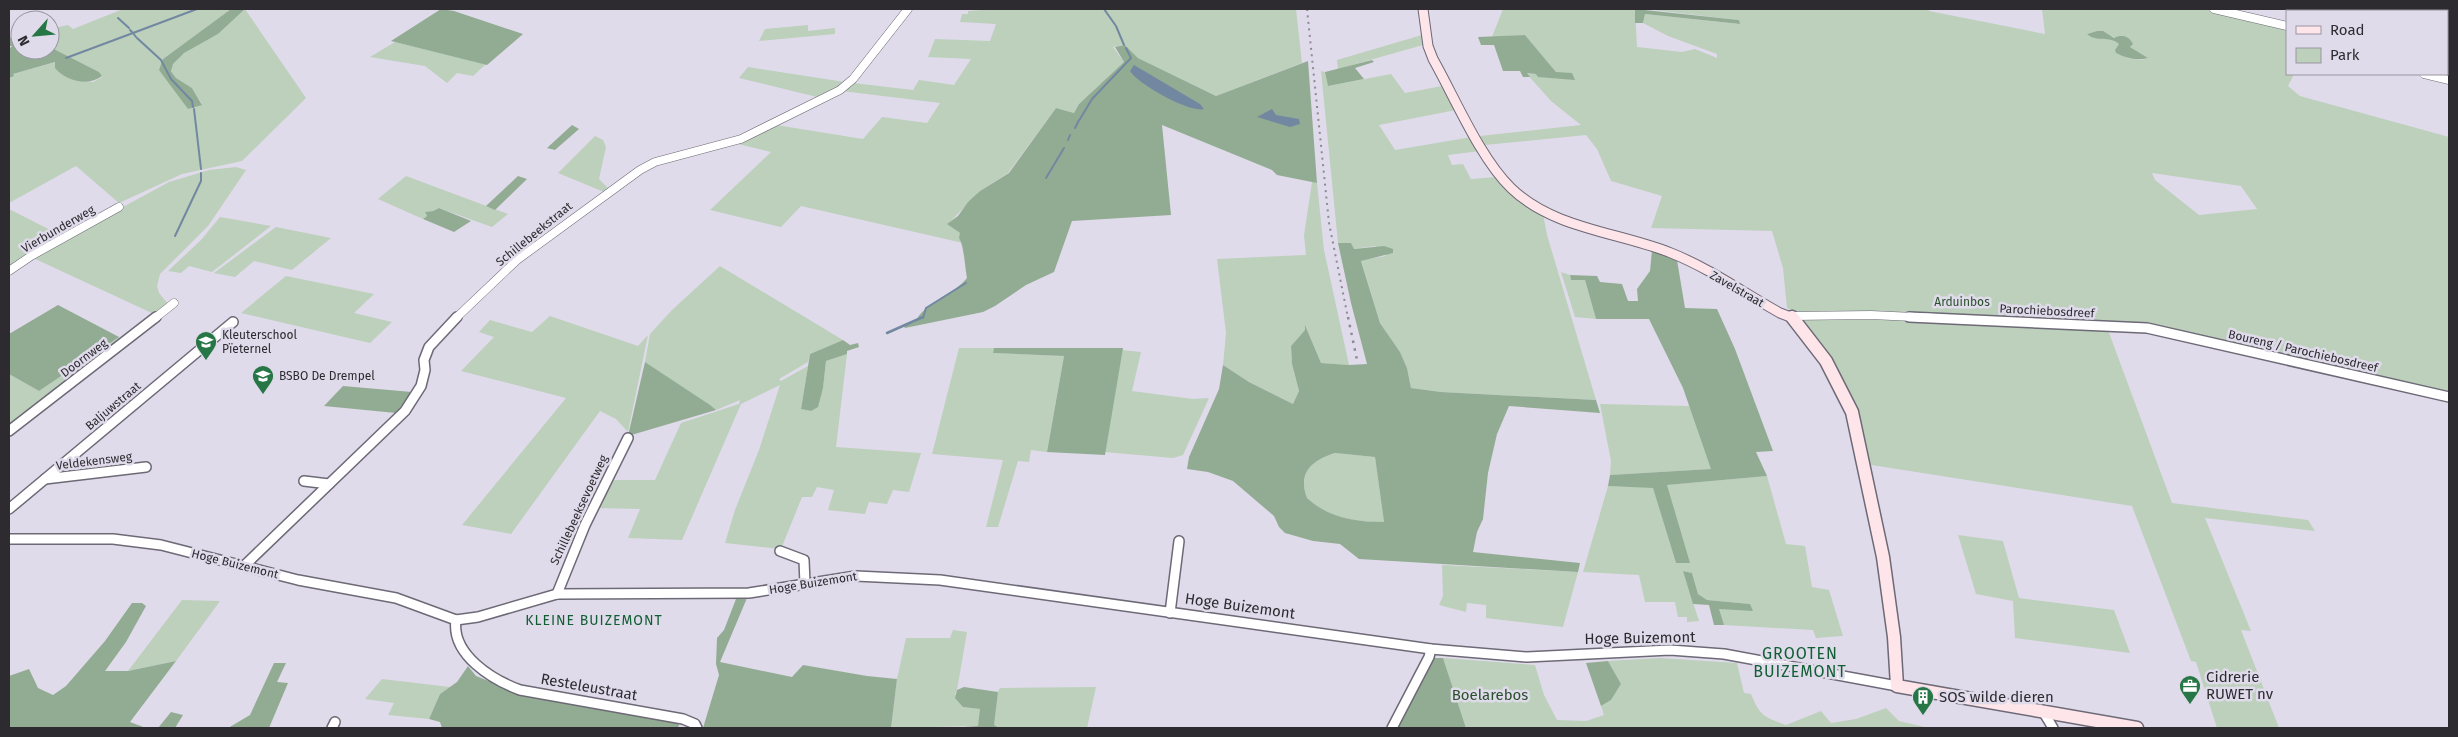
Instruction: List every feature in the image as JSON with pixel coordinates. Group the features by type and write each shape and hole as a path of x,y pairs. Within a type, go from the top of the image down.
{"street":[{"name":"Schillebeekstraat","path":"245,565 398,418 414,399 423,378 424,360 429,347 458,316 517,260 640,170 655,162 741,139 840,90 853,78 908,9"},
{"name":"Zavelstraat","path":"1423,9 1428,46 1433,59 1496,171 1508,187 1523,200 1578,224 1669,253 1780,313 1792,316"},
{"path":"2214,9 2286,26"},
{"path":"2428,75 2449,80"},
{"name":"Vierbunderweg","path":"9,271 31,256 119,207"},
{"name":"Doornweg","path":"9,431 174,304"},
{"name":"Parochiebosdreef","path":"1792,316 1870,315 2151,329"},
{"path":"1792,316 1796,324 1826,361 1852,412 1861,461 1884,558 1894,637 1897,686"},
{"name":"Baljuwstraat","path":"9,509 233,322"},
{"name":"Boureng / Parochiebosdreef","path":"2151,329 2449,397"},
{"name":"Schillebeeksevoetweg","path":"556,594 585,524 628,438"},
{"name":"Veldekensweg","path":"44,479 146,467"},
{"path":"304,481 329,484"},
{"name":"Hoge Buizemont","path":"9,539 135,540 245,565 298,580 396,598 456,620 478,617 556,594 749,593 856,576 891,576 940,580 1431,649 1527,657 1670,650 1724,654 2044,713 2138,728"},
{"name":"Hoge Buizemont","path":"1170,613 1179,541"},
{"path":"780,551 804,560 804,584"},
{"name":"Resteleustraat","path":"456,620 454,631 478,669 499,682 520,690 683,720 695,724 697,728"},
{"path":"1392,728 1429,657 1431,649"},
{"path":"2044,713 2053,728"}],"green space":[{"path":"123,9 231,9 163,59 188,109 202,104 192,88 176,78 171,70 173,64 183,53 218,34 245,9 306,98 242,161 182,174 119,203 76,166 9,203 9,78 13,74 56,62 76,81 93,82 102,77 99,72 60,52 60,27 68,25 73,29"},
{"path":"231,9 245,9 218,34 184,53 173,64 171,71 176,78 192,88 202,105 188,109 159,70 163,59"},
{"path":"441,9 454,11 523,34 487,65 391,41"},
{"path":"994,9 1296,9 1302,63 1216,96 1138,58 1125,45 1113,47 1124,62 1079,104 1074,113 1056,108 1008,173 980,191 948,224 960,233 963,243 801,206 781,227 710,210 771,152 738,144 776,125 863,139 882,117 927,123 940,103 842,91 853,83 913,90 919,80 954,85 971,59 928,57 935,39 990,41 996,24 960,22 962,14 968,14 968,11"},
{"name":"Arduinbos","path":"1503,9 1635,9 1637,47 1682,52 1695,49 1717,58 1717,54 1668,36 1643,23 1645,14 1739,24 1739,20 1645,9 1928,9 1929,11 2045,34 2042,9 2207,9 2286,27 2286,75 2294,75 2288,86 2300,96 2449,137 2449,394 2186,333 2108,330 2172,503 2308,520 2315,531 2205,518 2251,631 2241,630 2279,728 2217,728 2196,662 2191,661 2132,506 1865,464 1858,418 1792,311 1787,308 1783,268 1772,231 1651,228 1662,196 1611,181 1597,149 1586,135 1485,145 1480,136 1581,125 1551,101 1526,73 1556,72 1525,35 1492,37","holes":["2097,31 2132,44 2130,47 2148,58 2141,60 2127,58 2117,42 2087,34","2152,173 2241,186 2257,209 2199,215 2155,180"]},
{"path":"1635,9 1739,20 1740,24 1645,14 1643,23 1635,23"},
{"path":"2449,9 2449,79 2434,75 2448,75 2448,10 2327,10"},
{"path":"808,25 808,31 835,28 835,34 759,41 765,29"},
{"path":"2103,31 2114,38 2125,36 2133,44 2130,47 2148,58 2131,58 2116,53 2115,50 2119,44 2115,41 2091,37 2087,34"},
{"path":"1422,35 1423,45 1338,69 1337,60"},
{"path":"1525,35 1556,72 1572,73 1575,80 1538,77 1536,74 1527,73 1530,77 1523,77 1520,71 1503,71 1494,45 1481,45 1478,37"},
{"path":"395,42 486,64 473,76 457,73 447,83 425,66 370,57"},
{"path":"1125,45 1138,58 1216,96 1308,61 1317,183 1277,175 1272,170 1162,125 1171,215 1072,221 1054,272 1026,285 983,312 905,328 903,325 915,322 926,309 954,290 967,278 959,238 960,233 947,224 958,216 968,202 980,191 1009,173 1056,108 1074,113 1079,104 1124,62 1115,47"},
{"path":"9,49 10,60 60,60 60,52 99,72 102,76 90,81 77,81 60,73 55,68 55,62 13,74 14,76 9,78"},
{"path":"1372,60 1374,62 1355,68 1364,79 1328,86 1325,72"},
{"path":"748,67 845,82 821,98 739,78"},
{"path":"1321,71 1325,72 1328,86 1391,74 1405,93 1442,86 1456,110 1379,125 1395,150 1472,137 1480,151 1448,155 1452,165 1463,164 1471,179 1496,177 1519,201 1543,214 1547,235 1596,400 1441,392 1411,388 1407,368 1400,352 1380,323 1361,260 1386,256 1375,246 1353,249 1351,243 1338,243"},
{"path":"572,125 579,129 555,150 547,148"},
{"path":"595,136 603,140 606,147 599,179 608,188 604,192 558,173"},
{"path":"236,167 246,170 208,226 160,274 157,286 159,293 169,305 156,315 31,257 169,182 209,170"},
{"path":"406,176 508,214 492,227 439,208 425,212 427,216 423,219 378,199"},
{"path":"518,176 527,179 495,210 486,206"},
{"path":"1312,182 1317,183 1324,250 1349,365 1321,363 1306,327 1291,346 1292,364 1299,391 1293,404 1249,382 1223,365 1226,333 1217,259 1306,255 1304,235"},
{"path":"439,208 471,221 454,232 423,219 427,216 425,212"},
{"path":"9,209 62,236 9,269"},
{"path":"220,217 271,226 212,272 189,266 181,273 168,271 201,240"},
{"path":"276,227 331,238 292,270 254,261 235,277 214,273"},
{"path":"1338,243 1351,243 1354,249 1384,246 1393,249 1393,253 1361,261 1380,323 1400,352 1407,368 1411,388 1441,392 1596,400 1600,413 1509,406 1497,434 1488,473 1483,519 1477,532 1473,552 1580,563 1578,572 1359,559 1340,544 1313,541 1285,533 1279,527 1274,516 1233,481 1208,472 1187,469 1189,457 1219,389 1223,365 1249,382 1293,404 1299,391 1292,364 1291,346 1305,330 1305,325 1321,363 1367,364","holes":["1335,453 1375,457 1384,522 1343,518 1324,510 1307,498 1304,489 1306,474 1309,468 1320,459"]},
{"path":"1652,250 1677,260 1685,308 1717,309 1735,349 1773,451 1756,452 1767,476 1667,485 1690,563 1676,563 1653,488 1608,486 1610,475 1711,469 1683,388 1649,319 1596,319 1585,280 1571,280 1570,275 1597,276 1600,282 1622,284 1628,301 1638,301 1637,289 1650,271"},
{"path":"720,266 843,340 810,354 808,362 779,379 781,381 808,366 801,409 811,411 823,388 826,361 847,354 836,447 921,453 909,492 893,490 887,504 869,502 865,514 828,510 834,490 817,487 812,497 802,497 781,549 725,543 735,510 759,450 780,385 741,404 682,540 628,538 640,509 595,508 608,480 655,480 681,423 739,404 740,400 716,410 645,362 650,334 672,310"},
{"path":"1561,272 1570,275 1571,280 1585,280 1596,319 1575,317"},
{"path":"286,276 374,294 354,313 392,322 370,343 241,313"},
{"path":"58,305 119,337 39,391 9,374 9,334"},
{"path":"550,316 638,346 648,335 628,432 616,419 600,411 511,534 462,525 566,398 461,371 494,337 479,332 490,320 532,332"},
{"path":"119,337 123,340 9,426 9,374 39,391"},
{"path":"843,340 850,345 858,343 859,347 847,351 847,354 826,361 823,388 818,407 811,411 801,409 810,354"},
{"path":"959,348 994,348 993,353 1064,356 1047,452 1031,450 1029,462 1018,461 998,527 986,527 1003,460 932,454"},
{"path":"994,348 1123,348 1105,455 1047,452 1064,356 993,353"},
{"path":"1122,350 1141,352 1132,391 1193,399 1209,398 1183,455 1173,458 1105,452"},
{"path":"645,362 710,405 716,410 628,436"},
{"path":"343,386 412,392 396,413 324,406"},
{"path":"1600,404 1690,406 1712,469 1610,475 1611,461"},
{"path":"1335,453 1375,457 1384,522 1353,520 1333,515 1324,511 1307,498 1304,481 1309,468 1320,459"},
{"path":"1767,476 1786,544 1805,546 1812,587 1829,590 1843,636 1816,638 1813,630 1724,625 1718,609 1750,604 1707,600 1698,594 1692,573 1683,571 1699,621 1687,622 1687,617 1678,617 1675,602 1645,602 1639,575 1583,572 1608,486 1653,487 1676,563 1689,563 1666,485"},
{"path":"1958,535 2003,541 2019,598 2114,610 2130,653 2015,638 2013,601 1976,594"},
{"path":"1442,565 1578,572 1563,627 1486,618 1486,605 1467,603 1466,612 1439,605 1443,596"},
{"path":"1683,571 1692,573 1698,594 1707,600 1750,604 1753,611 1719,609 1724,625 1714,625 1709,605 1693,604"},
{"path":"747,598 720,662 792,677 803,665 897,679 891,728 703,728 719,675 716,664 717,638 724,630 736,599"},
{"path":"182,600 220,601 176,661 128,671"},
{"path":"132,603 142,603 146,606 126,642 105,671 128,671 176,661 130,722 146,728 9,728 9,676 29,669 38,688 53,695 66,686 105,641"},
{"path":"953,630 967,632 955,694 963,707 981,709 978,726 891,728 897,679 906,638 950,638"},
{"path":"1433,658 1443,658 1466,728 1396,728"},
{"name":"Boelarebos","path":"1443,658 1535,665 1544,695 1557,720 1586,721 1604,715 1601,706 1611,700 1621,684 1608,661 1660,658 1737,663 1744,693 1751,694 1757,707 1764,715 1786,725 1821,711 1831,723 1856,719 1886,708 1899,721 1929,728 1466,728"},
{"path":"1608,661 1621,684 1611,700 1601,706 1586,663"},
{"path":"274,663 286,663 277,682 288,683 269,728 228,728 250,715"},
{"path":"468,666 476,676 516,692 676,721 679,725 678,728 442,728 440,722 429,719 440,694 457,682"},
{"path":"382,679 450,687 440,694 429,719 388,715 394,703 365,699"},
{"path":"964,687 998,692 994,725 999,728 949,728 978,726 980,709 963,707 955,698 957,690"},
{"path":"1096,687 1087,728 999,728 993,726 1000,688"},
{"path":"171,712 183,715 175,728 158,728"}],"water":[{"path":"1134,65 1200,104 1204,109 1187,107 1153,90 1130,71"},
{"path":"1272,109 1276,115 1299,119 1300,124 1290,127 1257,117"}],"waterway":[{"path":"133,33 197,9"},
{"path":"1104,9 1116,26 1124,45"},
{"path":"118,18 129,28"},
{"path":"130,30 133,33"},
{"path":"66,58 133,33"},
{"path":"133,33 136,37"},
{"path":"137,38 161,60 171,79 192,101 193,107"},
{"path":"1080,119 1092,99 1131,58 1126,48"},
{"path":"194,109 201,169"},
{"path":"1075,128 1079,120"},
{"path":"1068,140 1070,135"},
{"path":"1046,178 1064,148"},
{"path":"175,236 201,181 201,173"},
{"path":"923,318 926,308 966,283"},
{"path":"887,333 923,317"}],"railway":[{"path":"1307,9 1329,223 1348,318"},
{"path":"1348,317 1357,360"}],"place":[{"name":"Kleuterschool Pïeternel","path":"206,361"},
{"name":"BSBO De Drempel","path":"263,395"},
{"name":"Cidrerie RUWET nv","path":"2190,705"},
{"name":"SOS wilde dieren","path":"1923,716"}],"district":[{"name":"KLEINE BUIZEMONT","path":"594,620"},
{"name":"GROOTEN BUIZEMONT","path":"1800,662"}]}
